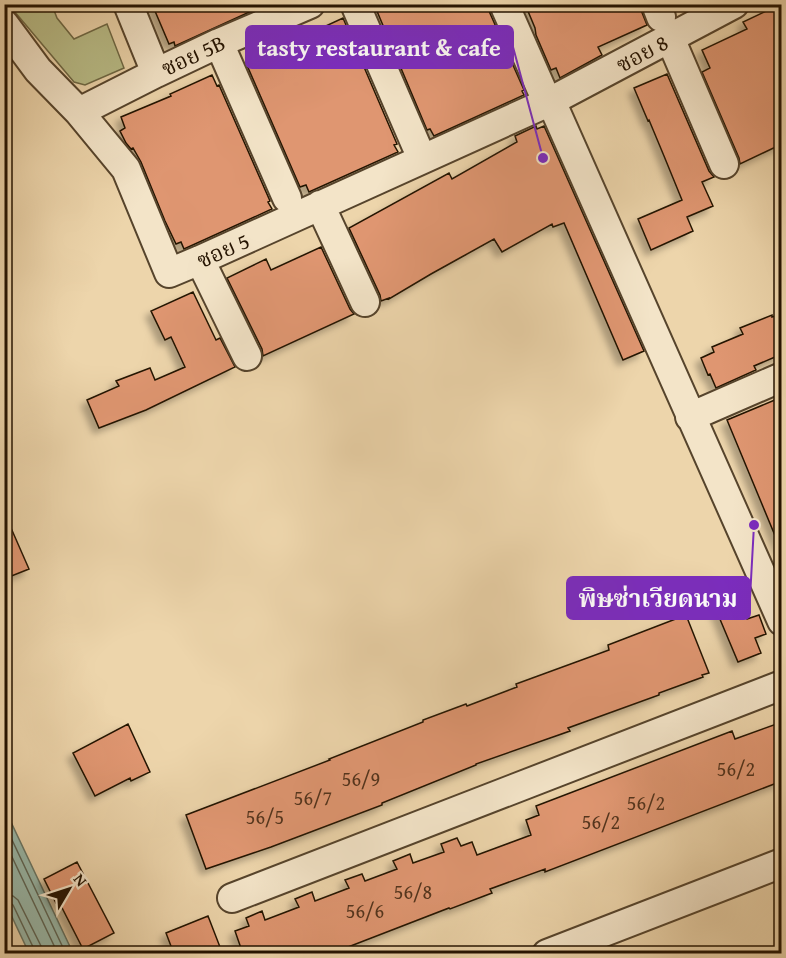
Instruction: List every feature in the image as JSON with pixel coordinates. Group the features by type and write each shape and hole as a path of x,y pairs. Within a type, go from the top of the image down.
{"street":[{"path":"128,4 156,73"},
{"path":"354,4 416,145"},
{"path":"504,4 782,621"},
{"name":"ซอย 8","path":"546,95 662,20 734,4"},
{"name":"ซอย 5B","path":"79,112 293,8"},
{"path":"662,20 724,164"},
{"name":"ซอย 5","path":"4,24 38,70 79,112 126,169 169,273 320,206 546,95"},
{"path":"219,43 287,198"},
{"path":"320,206 365,302"},
{"path":"200,260 246,356"},
{"path":"690,417 782,377"},
{"path":"232,898 782,685"},
{"path":"547,954 782,863"}],"green space":[{"path":"9,5 52,5 57,18 74,39 107,24 124,68 85,85 74,82"}],"water":[{"path":"5,813 73,953 29,953 5,902"}],"building":[{"path":"152,4 267,4 175,46 174,42 169,44"},
{"path":"374,4 488,4 524,90 522,91 524,95 434,136 430,129 427,130"},
{"path":"525,4 640,4 647,25 598,47 602,55 560,78 556,68 551,70"},
{"path":"781,4 782,144 740,164 702,72 710,68 702,50 747,29 743,22"},
{"path":"343,18 397,144 394,145 398,152 309,192 306,185 300,187 246,63"},
{"path":"667,74 709,171 714,177 702,182 713,206 687,217 693,231 651,250 638,219 682,200 634,88"},
{"path":"212,75 217,86 219,85 272,209 184,249 181,242 176,244 141,162 120,131 125,128 121,117 171,96 170,94"},
{"path":"536,126 537,129 544,126 644,351 623,360 564,223 553,227 552,224 502,252 494,239 389,299 381,301 349,228 449,173 452,179 517,142 515,136"},
{"path":"321,247 354,314 263,356 262,349 227,278 266,259 271,270"},
{"path":"193,292 216,340 220,338 235,367 146,410 99,428 87,400 119,386 116,381 150,368 155,380 185,367 171,337 165,340 151,311"},
{"path":"782,314 782,354 754,366 756,370 716,388 701,358 714,352 712,347 743,334 740,328 772,315 772,317"},
{"path":"782,397 782,550 781,550 727,420"},
{"path":"4,512 29,569 4,579"},
{"path":"739,596 747,619 759,615 766,634 755,638 761,653 738,662 714,605"},
{"path":"686,615 709,673 702,675 703,677 568,728 570,731 476,764 382,803 382,805 206,869 186,815 330,760 423,722 423,720 517,687 516,684 609,650 608,645"},
{"path":"782,722 782,781 545,872 545,869 490,889 492,893 330,954 243,954 235,931 249,926 246,918 262,911 265,920 299,907 295,899 312,892 315,901 349,888 345,880 362,874 365,881 397,869 393,861 410,854 413,863 444,852 441,844 457,838 461,846 472,842 477,855 531,835 526,820 539,815 536,806 732,731 735,739"},
{"path":"128,724 150,772 131,781 130,778 95,796 73,753"},
{"path":"77,862 114,933 83,949 59,902 56,903 44,879"},
{"path":"208,916 220,947 203,954 174,954 166,933"}],"place":[{"name":"tasty restaurant & cafe","path":"543,158"},
{"name":"พิษซ่าเวียดนาม","path":"754,525"}]}
